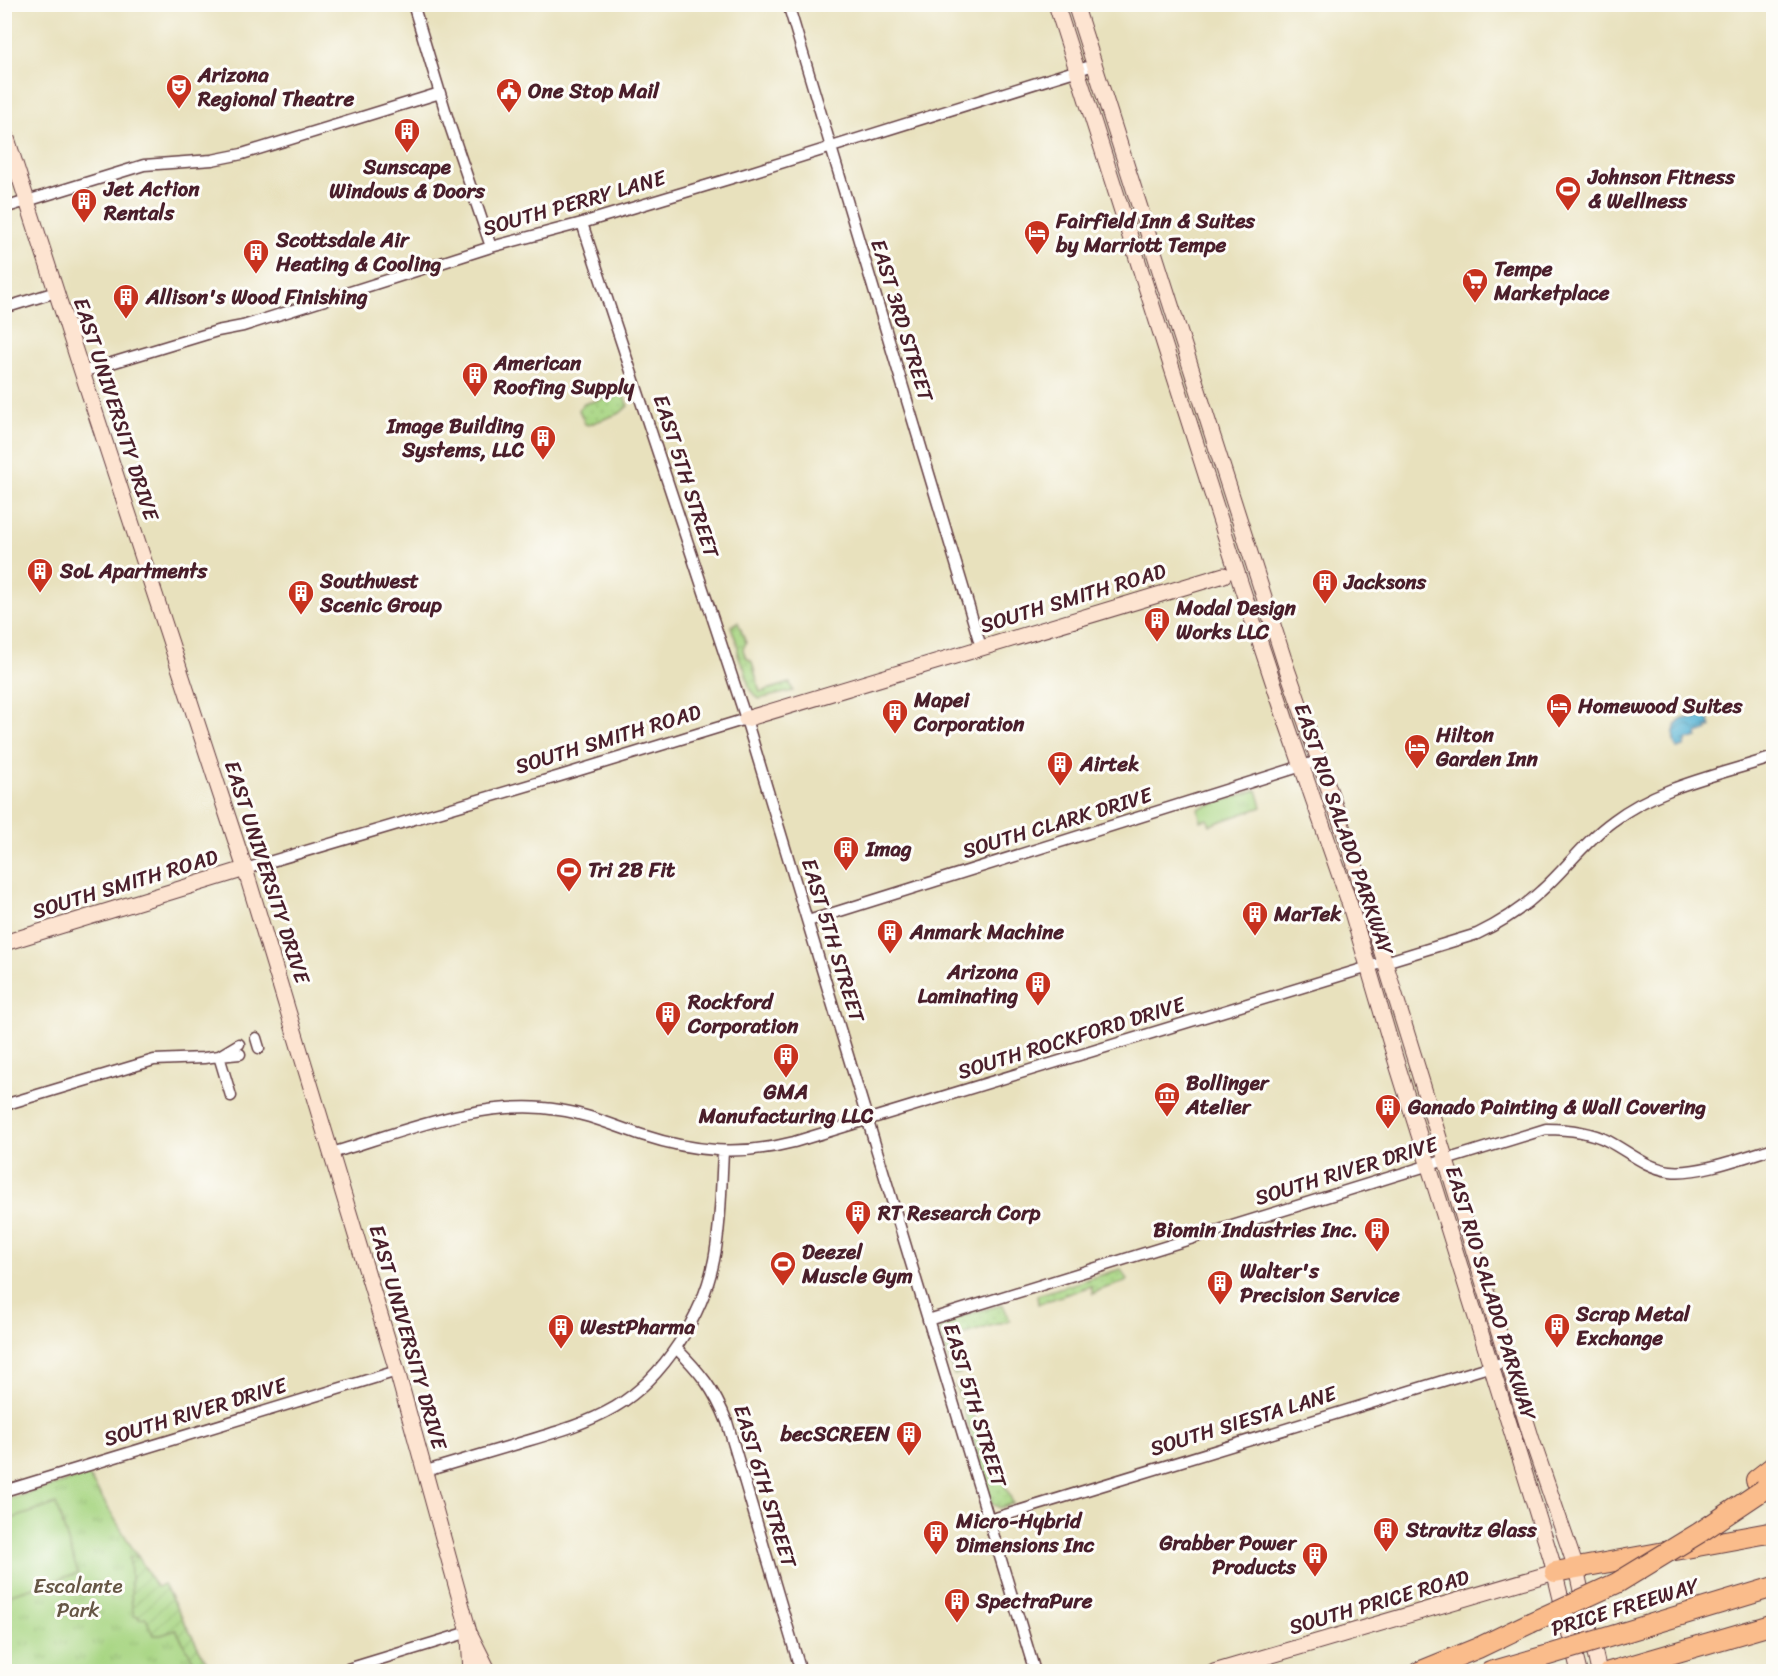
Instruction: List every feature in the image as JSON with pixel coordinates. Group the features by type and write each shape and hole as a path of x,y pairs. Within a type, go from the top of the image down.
{"highway":[{"path":"1419,1671 1523,1626 1641,1560 1703,1519 1764,1484 1773,1466"},
{"path":"1555,1572 1773,1532"},
{"name":"PRICE FREEWAY","path":"1490,1671 1622,1634 1773,1587"},
{"path":"1608,1671 1773,1624"}],"main road":[{"name":"EAST RIO SALADO PARKWAY","path":"1056,4 1232,572 1333,853 1369,966 1555,1572 1579,1671"},
{"name":"EAST RIO SALADO PARKWAY","path":"1075,4 1254,566 1318,761 1351,852 1542,1470 1576,1568 1599,1671"},
{"name":"EAST UNIVERSITY DRIVE","path":"4,129 245,869 332,1153 426,1471 469,1632 471,1671"},
{"name":"SOUTH SMITH ROAD","path":"746,719 1232,572"},
{"name":"SOUTH SMITH ROAD","path":"4,943 245,869"},
{"name":"SOUTH PRICE ROAD","path":"1214,1671 1555,1572"},
{"name":"EAST UNIVERSITY DRIVE","path":"469,1632 489,1671"}],"street":[{"path":"413,4 491,247"},
{"name":"EAST 3RD STREET","path":"788,4 981,647"},
{"name":"SOUTH PERRY LANE","path":"82,372 253,322 491,247 582,223 1094,65"},
{"path":"4,208 144,165 212,160 242,154 440,93"},
{"name":"EAST 5TH STREET","path":"582,223 746,719 1035,1671"},
{"path":"4,308 56,292"},
{"name":"SOUTH SMITH ROAD","path":"1232,572 1254,566"},
{"name":"SOUTH SMITH ROAD","path":"245,869 746,719"},
{"name":"SOUTH ROCKFORD DRIVE","path":"332,1153 446,1119 486,1110 523,1107 558,1109 598,1119 643,1135 723,1152 758,1150 778,1146 868,1121 1468,937 1508,918 1541,891 1597,833 1623,813 1672,789 1773,757"},
{"name":"SOUTH CLARK DRIVE","path":"808,921 1318,761"},
{"path":"4,1105 154,1060 219,1056 242,1048"},
{"path":"219,1056 231,1096"},
{"name":"SOUTH RIVER DRIVE","path":"928,1320 1546,1129 1570,1129 1607,1141 1644,1163 1671,1172 1716,1166 1773,1148"},
{"path":"426,1471 567,1429 617,1406 643,1384 676,1348 704,1297 714,1259 723,1152"},
{"name":"EAST 6TH STREET","path":"676,1348 710,1385 727,1422 801,1671"},
{"name":"SOUTH SIESTA LANE","path":"989,1520 1508,1360"},
{"name":"SOUTH RIVER DRIVE","path":"4,1491 397,1371"},
{"path":"338,1671 469,1632"}],"green space":[{"path":"623,394 628,406 620,413 588,425 585,424 579,410 583,404"},
{"path":"738,622 746,643 743,649 745,656 752,662 760,692 790,683 793,691 759,699 750,690 744,667 738,656 738,647 731,626"},
{"path":"1257,790 1262,807 1210,825 1207,819 1201,821 1199,808"},
{"path":"1121,1269 1127,1280 1125,1282 1093,1294 1091,1286 1038,1304 1037,1295"},
{"path":"1003,1305 1010,1320 952,1338 961,1373 954,1375 939,1331 943,1326 958,1318"},
{"path":"971,1381 979,1406 972,1410 991,1471 998,1470 1013,1503 1000,1508 992,1504 956,1385"},
{"name":"Escalante Park","path":"88,1475 156,1587 164,1585 211,1671 5,1672 5,1500"},
{"path":"56,1504 78,1573 5,1596 5,1521"},
{"path":"138,1556 156,1587 164,1585 211,1671 191,1671 190,1669 196,1665 176,1630 153,1635 146,1618 139,1619 138,1616 134,1616 129,1558"}],"water":[{"path":"1708,717 1711,727 1697,734 1697,737 1687,740 1684,747 1677,749 1674,730 1679,722 1688,718"}],"place":[{"name":"Arizona Regional Theatre","path":"179,110"},
{"name":"One Stop Mail","path":"509,114"},
{"name":"Sunscape Windows & Doors","path":"407,154"},
{"name":"Johnson Fitness & Wellness","path":"1568,212"},
{"name":"Jet Action Rentals","path":"84,224"},
{"name":"Fairfield Inn & Suites by Marriott Tempe","path":"1037,256"},
{"name":"Scottsdale Air Heating & Cooling","path":"256,275"},
{"name":"Tempe Marketplace","path":"1475,304"},
{"name":"Allison's Wood Finishing","path":"126,320"},
{"name":"American Roofing Supply","path":"475,398"},
{"name":"Image Building Systems, LLC","path":"543,461"},
{"name":"SoL Apartments","path":"40,594"},
{"name":"Jacksons","path":"1325,605"},
{"name":"Southwest Scenic Group","path":"301,616"},
{"name":"Modal Design Works LLC","path":"1157,643"},
{"name":"Homewood Suites","path":"1559,729"},
{"name":"Mapei Corporation","path":"895,735"},
{"name":"Hilton Garden Inn","path":"1417,770"},
{"name":"Airtek","path":"1060,787"},
{"name":"Imag","path":"846,872"},
{"name":"Tri 2B Fit","path":"569,893"},
{"name":"MarTek","path":"1255,937"},
{"name":"Anmark Machine","path":"890,955"},
{"name":"Arizona Laminating","path":"1038,1007"},
{"name":"Rockford Corporation","path":"668,1037"},
{"name":"GMA Manufacturing LLC","path":"786,1079"},
{"name":"Bollinger Atelier","path":"1167,1118"},
{"name":"Ganado Painting & Wall Covering","path":"1388,1130"},
{"name":"RT Research Corp","path":"858,1236"},
{"name":"Biomin Industries Inc.","path":"1377,1253"},
{"name":"Deezel Muscle Gym","path":"783,1287"},
{"name":"Walter's Precision Service","path":"1220,1306"},
{"name":"Scrap Metal Exchange","path":"1557,1349"},
{"name":"WestPharma","path":"561,1350"},
{"name":"becSCREEN","path":"909,1457"},
{"name":"Stravitz Glass","path":"1386,1553"},
{"name":"Micro-Hybrid Dimensions Inc","path":"936,1556"},
{"name":"Grabber Power Products","path":"1315,1578"},
{"name":"SpectraPure","path":"957,1624"}]}
